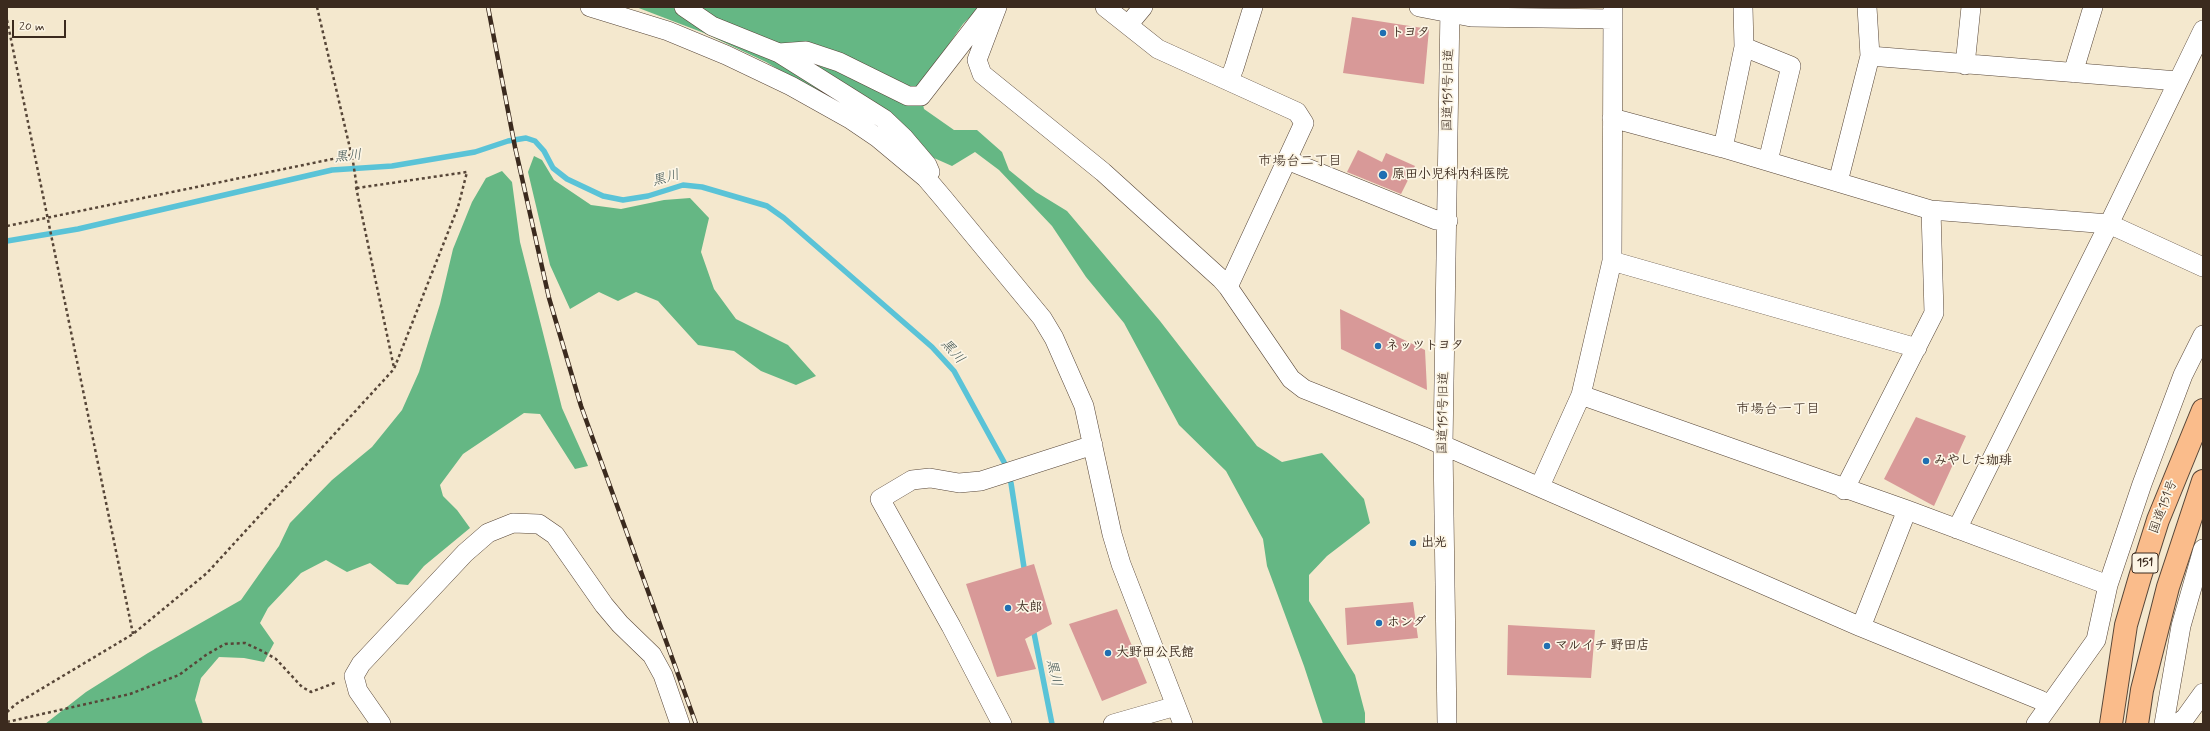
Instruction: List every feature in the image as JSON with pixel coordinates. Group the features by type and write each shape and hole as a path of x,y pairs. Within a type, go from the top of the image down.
{"highway":[{"name":"国道151号","path":"2111,724 2126,625 2140,576 2158,520 2203,410"},
{"name":"国道151号","path":"2137,724 2142,690 2168,587 2203,481"}],"street":[{"path":"590,7 668,31 726,55 791,86 850,119 908,162 926,178 1042,318 1054,338 1084,406 1112,534 1121,564 1183,724"},
{"path":"684,7 712,26 779,53 884,119 904,138 927,165 930,172 926,178"},
{"path":"779,53 806,51 839,62 908,96 921,96 990,7"},
{"path":"997,7 977,60 982,74 1103,172 1228,287 1291,379 1304,389 1540,486 1861,627 2040,700 2049,706"},
{"path":"1105,7 1158,49 1297,112 1304,123 1228,287"},
{"path":"1128,25 1143,7"},
{"path":"1229,80 1253,7"},
{"path":"1419,7 1450,10 1471,17 1613,13 1612,260 1581,395 1540,486"},
{"path":"1723,148 1744,47 1743,7"},
{"path":"1838,182 1870,56 1867,7"},
{"path":"1965,65 1971,7"},
{"path":"2073,73 2093,7"},
{"name":"国道151号旧道","path":"1446,724 1443,445 1448,221 1450,10"},
{"path":"1957,529 2109,224 2203,30"},
{"path":"1744,47 1790,66 1768,161"},
{"path":"1870,56 1965,65 2178,81"},
{"path":"1612,118 1723,148 1932,210 2109,224 2203,267"},
{"path":"1287,160 1436,220 1448,221"},
{"path":"1844,490 1934,313 1932,210"},
{"path":"1612,260 1917,348"},
{"path":"2036,724 2096,640 2108,585 2142,484 2178,390 2203,335"},
{"path":"1581,395 1844,490 1907,510 2108,585"},
{"path":"1002,724 951,626 880,499 912,480 930,478 959,482 981,481 1093,445"},
{"path":"1861,627 1907,510"},
{"path":"381,724 358,692 354,676 361,664 465,553 488,533 513,523 539,524 555,536 608,610 652,655 663,675 680,724"},
{"path":"2164,724 2181,626 2203,549"},
{"path":"2177,724 2185,718 2203,693"},
{"path":"1113,724 1176,706"}],"path":[{"path":"317,7 352,156 355,178 394,369"},
{"path":"7,20 134,634"},
{"path":"7,226 48,221 352,156"},
{"path":"7,712 16,704 134,634 207,574 394,369 458,207 467,172 357,188"},
{"path":"7,722 130,694 179,675 206,655 225,644 246,643 262,651 276,659 302,687 311,692 354,676"}],"green space":[{"path":"636,7 980,7 963,24 919,87 924,109 954,130 977,130 1002,152 1009,170 1036,192 1067,211 1160,321 1257,446 1282,462 1322,453 1364,499 1370,523 1327,556 1309,575 1309,601 1355,675 1365,713 1365,724 1323,724 1304,666 1267,566 1263,539 1226,471 1179,425 1124,323 1086,277 1052,226 999,170 975,152 952,166 934,158 910,135 891,140 868,122 766,62 704,33"},
{"path":"534,156 542,160 554,180 591,205 621,209 664,200 690,198 709,218 701,252 714,289 736,319 788,345 816,376 796,385 761,371 734,351 698,345 658,301 636,292 618,301 599,292 570,309 550,265 528,172"},
{"path":"502,171 512,182 520,242 562,408 588,466 575,469 540,414 524,413 463,454 440,485 443,496 457,510 470,528 424,566 408,585 397,584 370,563 347,572 326,560 301,573 268,608 260,623 274,643 264,662 244,658 219,657 201,678 195,700 203,724 45,724 86,692 148,653 241,600 279,546 290,523 332,480 372,447 402,410 419,372 440,304 453,249 472,202 486,178"}],"building":[{"path":"1352,17 1429,29 1424,84 1343,73"},
{"path":"1358,150 1382,162 1386,153 1415,166 1401,194 1347,172"},
{"path":"1340,309 1425,350 1427,390 1341,349"},
{"path":"1916,417 1966,436 1934,506 1884,479"},
{"path":"1034,564 1052,624 1025,639 1036,669 997,677 966,584"},
{"path":"1413,602 1418,638 1347,645 1345,608"},
{"name":"大野田公民館","path":"1117,609 1147,683 1102,701 1069,624"},
{"path":"1508,625 1595,630 1591,678 1507,675"}],"waterway":[{"name":"黒川","path":"7,241 78,229 332,170 392,166 475,152 508,141 526,138 535,141 544,151 553,168 567,179 603,196 623,200 648,196 683,185 702,187 767,206 784,218 932,347 954,371 1004,462 1011,483 1025,574"},
{"name":"黒川","path":"1033,628 1052,724"}],"railway":[{"path":"488,7 515,147 549,298 581,406 696,724"}],"place":[{"name":"トヨタ","path":"1383,33"},
{"name":"原田小児科内科医院","path":"1383,175"},
{"name":"ネッツトヨタ","path":"1378,346"},
{"name":"みやした珈琲","path":"1926,461"},
{"name":"出光","path":"1413,543"},
{"name":"太郎","path":"1008,608"},
{"name":"ホンダ","path":"1379,623"},
{"name":"マルイチ 野田店","path":"1547,646"},
{"name":"大野田公民館","path":"1108,653"}],"district":[{"name":"市場台二丁目","path":"1300,162"},
{"name":"市場台一丁目","path":"1778,410"}]}
